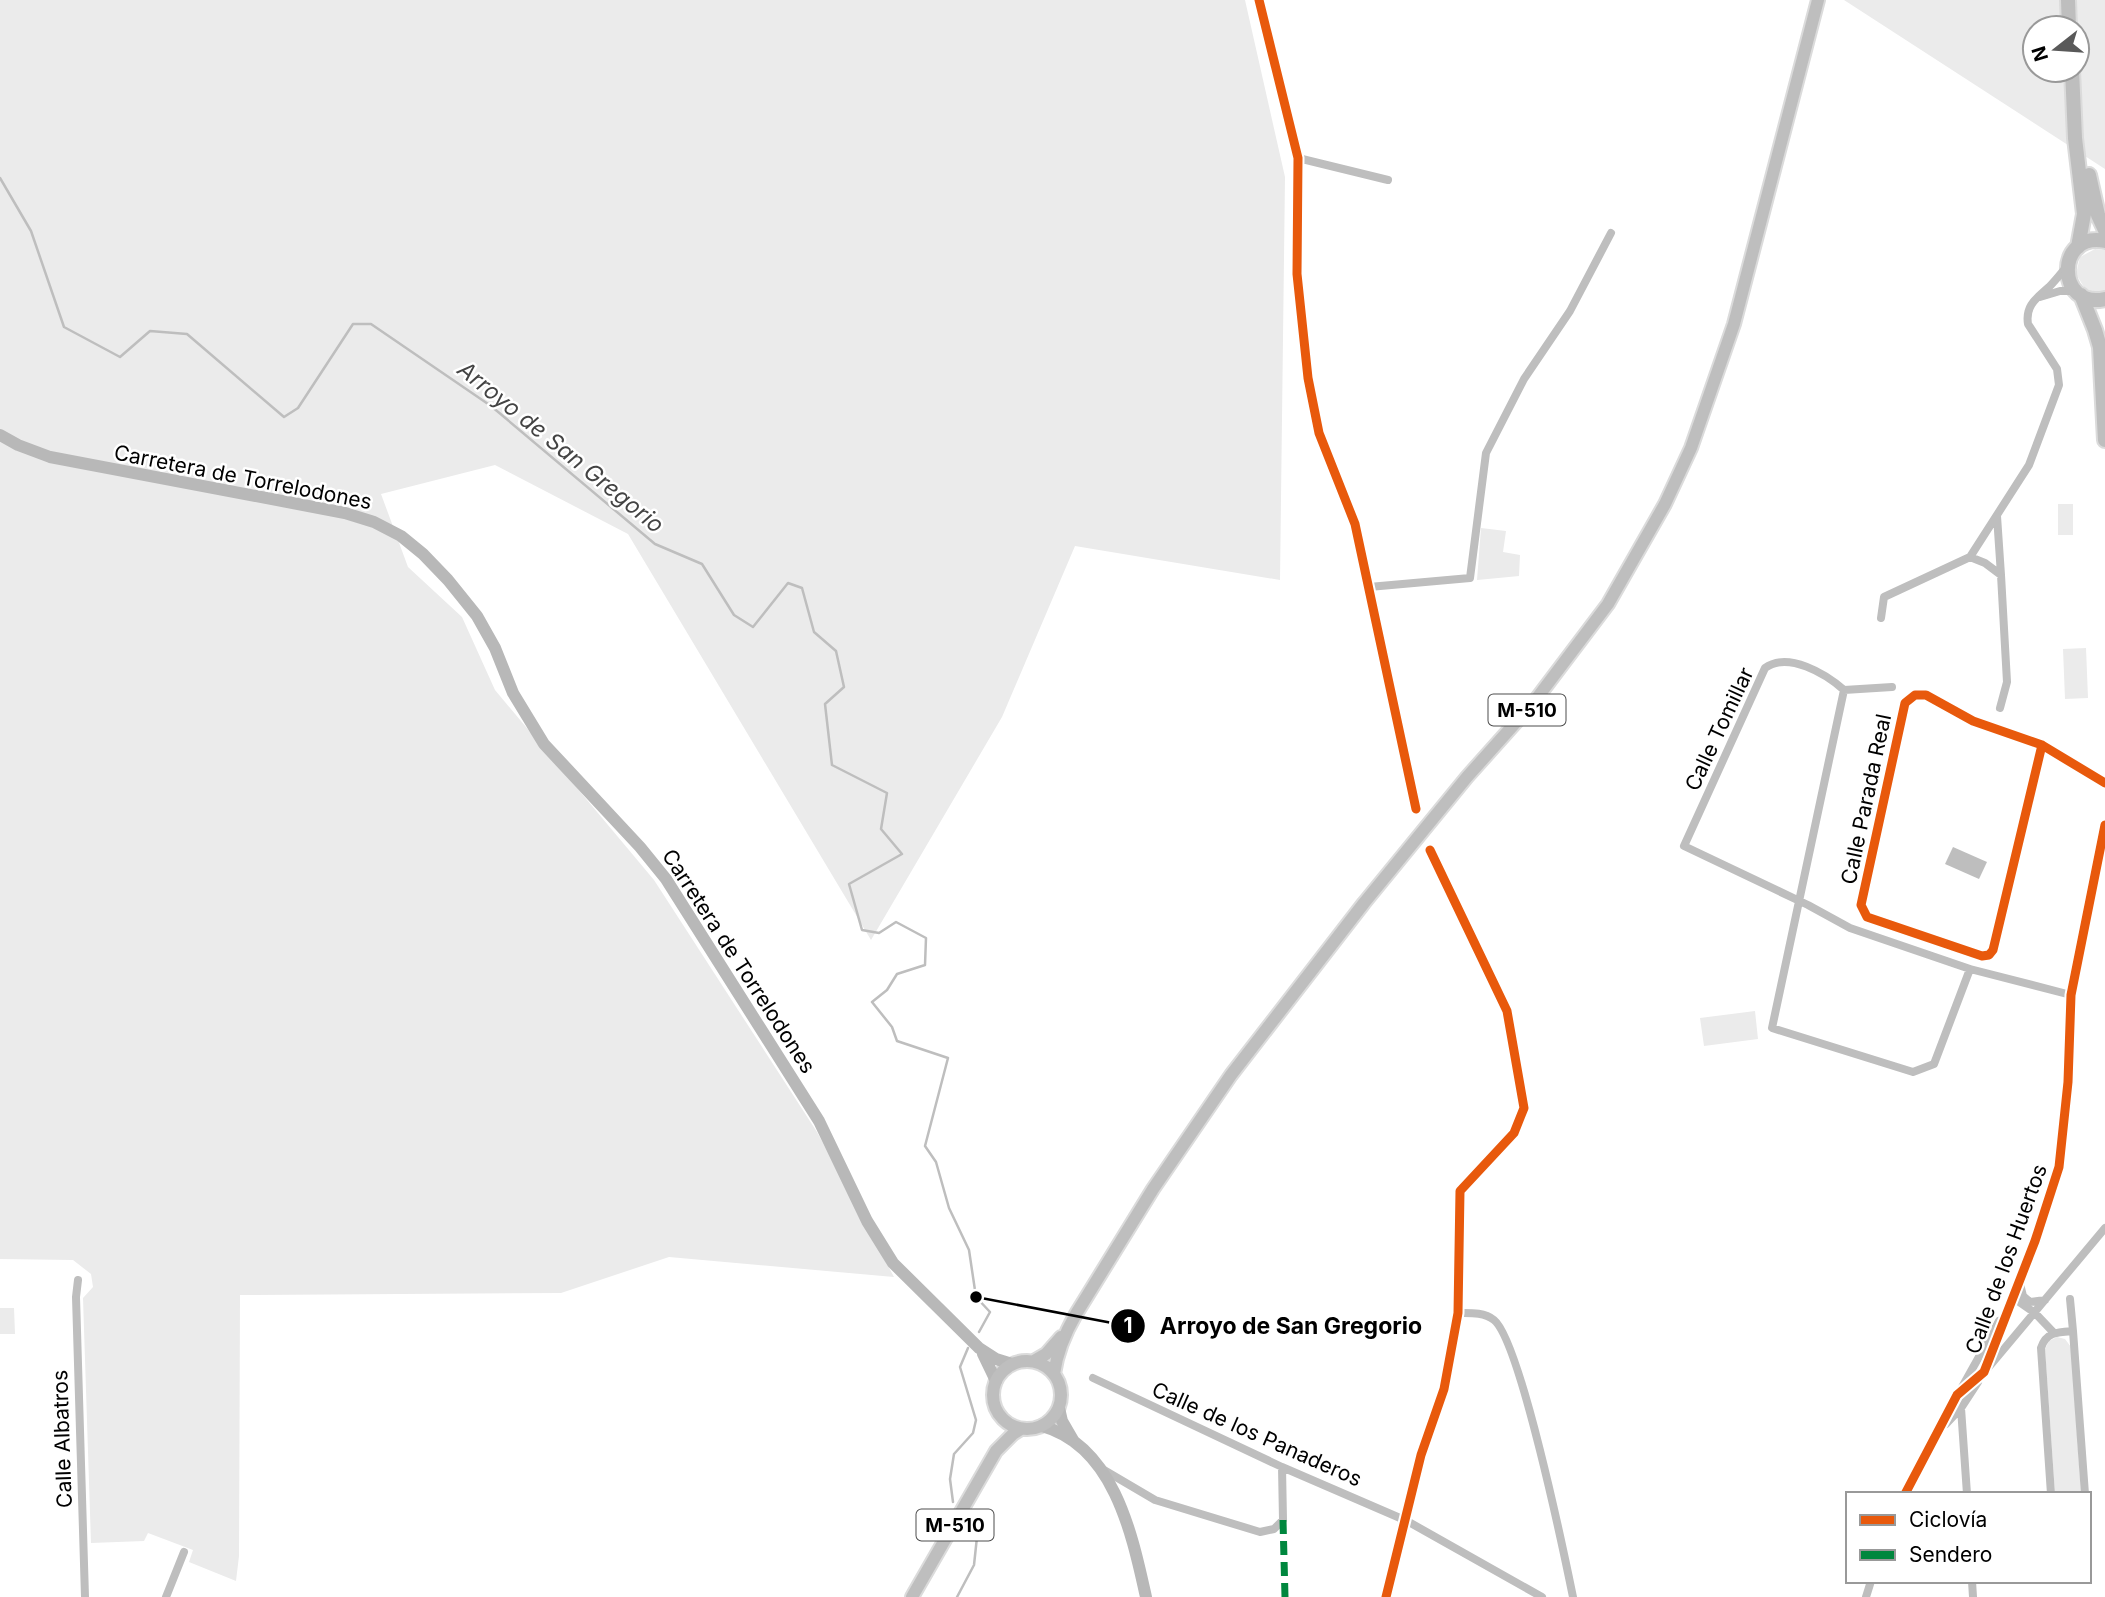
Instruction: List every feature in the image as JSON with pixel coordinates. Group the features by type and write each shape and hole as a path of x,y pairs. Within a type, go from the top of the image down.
{"highway":[{"path":"2073,84 2075,138 2084,214 2078,247 2068,265 2069,281 2078,293 2100,347 2105,440"},
{"path":"2074,84 2092,195 2105,230"},
{"path":"2078,247 2092,240 2105,241"},
{"path":"2078,293 2089,299 2105,299"}],"main road":[{"name":"M-510","path":"1034,1362 1046,1354 1066,1332 1153,1189 1231,1075 1364,903 1467,777 1534,702 1608,604 1665,504 1691,448 1734,324 1818,0"},
{"name":"Carretera de Torrelodones","path":"0,435 50,457 345,513 374,522 401,536 424,554 477,616 495,648 513,693 544,744 640,847 666,879 819,1121 867,1221 893,1263 979,1348 990,1364 996,1381"},
{"name":"M-510","path":"1059,1408 1062,1396 1054,1374 1056,1359 1066,1332"},
{"name":"Carretera de Torrelodones","path":"979,1348 996,1359 1012,1364"},
{"path":"996,1381 1012,1364 1023,1361 1045,1366 1054,1374"},
{"name":"M-510","path":"996,1381 993,1394 995,1406 1002,1418 996,1451"},
{"path":"1042,1426 1052,1419 1059,1408"},
{"path":"1059,1408 1062,1421 1075,1443 1114,1489 1124,1513 1146,1597"},
{"path":"1002,1418 1021,1429 1042,1426 1054,1430 1075,1443"},
{"name":"M-510","path":"912,1597 996,1451 1021,1429"}],"street":[{"path":"1259,0 1298,158 1297,274 1308,378 1319,433 1355,524 1416,809"},
{"path":"1298,158 1388,180"},
{"path":"1369,587 1470,578 1486,453 1524,379 1570,311 1611,233"},
{"path":"1881,618 1884,597 1970,557 2029,465 2059,386 2057,369 2028,324 2029,308 2034,299 2051,286 2068,265"},
{"path":"2034,299 2060,291 2078,293"},
{"path":"1997,516 2007,682 2000,708"},
{"path":"1970,557 1985,563 2001,575"},
{"name":"Calle Tomillar","path":"1799,902 1684,846 1765,668 1773,662 1787,662 1825,673 1844,690"},
{"path":"1892,687 1844,690 1772,1028 1913,1072 1934,1064 1970,969"},
{"name":"Calle Parada Real","path":"2042,745 1993,950 1989,955 1982,956 1867,917 1861,905 1905,703 1914,695 1926,695 1973,721 2042,745 2105,783"},
{"name":"Calle de los Huertos","path":"1984,1372 2059,1167 2068,1082 2071,995 2105,825"},
{"path":"1386,1597 1407,1521 1421,1455 1444,1389 1458,1312 1460,1191 1514,1133 1524,1108 1507,1012 1430,849"},
{"path":"1799,902 1850,928 1970,969 2071,995"},
{"path":"1906,1492 1940,1432 1961,1408 1984,1372 2105,1228"},
{"name":"Calle Albatros","path":"78,1280 78,1399 85,1597"},
{"path":"2019,1280 2023,1296 2030,1302 2045,1300"},
{"path":"2012,1297 2035,1313 2054,1333"},
{"name":"Calle de los Huertos","path":"1940,1432 1957,1395 2012,1297"},
{"path":"2070,1299 2085,1492"},
{"path":"1458,1312 1483,1314 1495,1320 1506,1335 1556,1519 1573,1597"},
{"path":"2051,1492 2041,1348 2044,1340 2054,1333 2073,1331"},
{"path":"1957,1395 1984,1372"},
{"name":"Calle de los Panaderos","path":"1093,1378 1407,1521 1542,1597"},
{"path":"1961,1408 1967,1492"},
{"path":"1096,1466 1155,1500 1261,1532 1274,1529 1283,1520 1282,1466"},
{"path":"166,1597 184,1552"}],"shaded area":[{"path":"0,0 1245,0 1285,177 1280,580 1075,546 1002,717 871,940 628,534 495,465 381,494 408,567 462,617 495,690 654,880 817,1132 894,1277 669,1257 561,1293 240,1295 239,1556 236,1581 189,1562 193,1550 148,1533 144,1541 91,1543 83,1298 93,1287 91,1274 73,1260 0,1259"},
{"path":"1844,0 2105,0 2105,169"},
{"path":"2095,249 2105,250 2105,291 2096,293 2085,289 2076,274 2080,257"},
{"path":"2058,504 2073,504 2073,535 2058,535"},
{"path":"1481,528 1506,531 1503,552 1520,555 1519,576 1477,580"},
{"path":"2086,648 2088,698 2065,699 2063,649"},
{"path":"1953,847 1987,862 1979,879 1945,864"},
{"path":"1755,1011 1758,1039 1704,1046 1700,1018"},
{"path":"0,1308 14,1308 15,1334 0,1334"},
{"path":"2057,1337 2065,1339 2071,1347 2081,1492 2055,1492 2045,1349 2049,1341"}],"waterway":[{"name":"Arroyo de San Gregorio","path":"0,178 31,231 64,327 120,357 150,331 187,334 284,417 298,408 353,324 371,324 491,406 655,544 702,564 734,615 753,627 788,583 802,588 814,632 836,651 844,687 825,704 832,765 887,793 881,829 902,854 849,884 862,930 879,933 896,922 926,938 925,965 897,974 887,990 872,1002 892,1027 897,1041 948,1058 925,1146 936,1162 949,1208 969,1250 976,1297 990,1312 979,1332"},
{"name":"Arroyo de San Gregorio","path":"953,1502 950,1479 954,1454 973,1433 976,1420 960,1367 968,1348"},
{"name":"Arroyo de San Gregorio","path":"957,1597 974,1565 977,1537 968,1527"}],"marked path":[{"path":"1283,1520 1285,1597"}],"cycle path":[{"path":"1259,0 1298,158 1297,274 1308,378 1319,433 1355,524 1416,809"},
{"path":"2042,745 1993,950 1989,955 1982,956 1867,917 1861,905 1905,703 1915,695 1926,695 1973,721 2042,745 2105,783"},
{"path":"1906,1492 1957,1395 1984,1372 2035,1241 2059,1167 2068,1082 2071,995 2105,825"},
{"path":"1386,1597 1421,1455 1444,1389 1458,1313 1460,1191 1514,1133 1524,1108 1507,1011 1430,850"}],"place":[{"name":"Arroyo de San Gregorio","path":"976,1297"}]}
